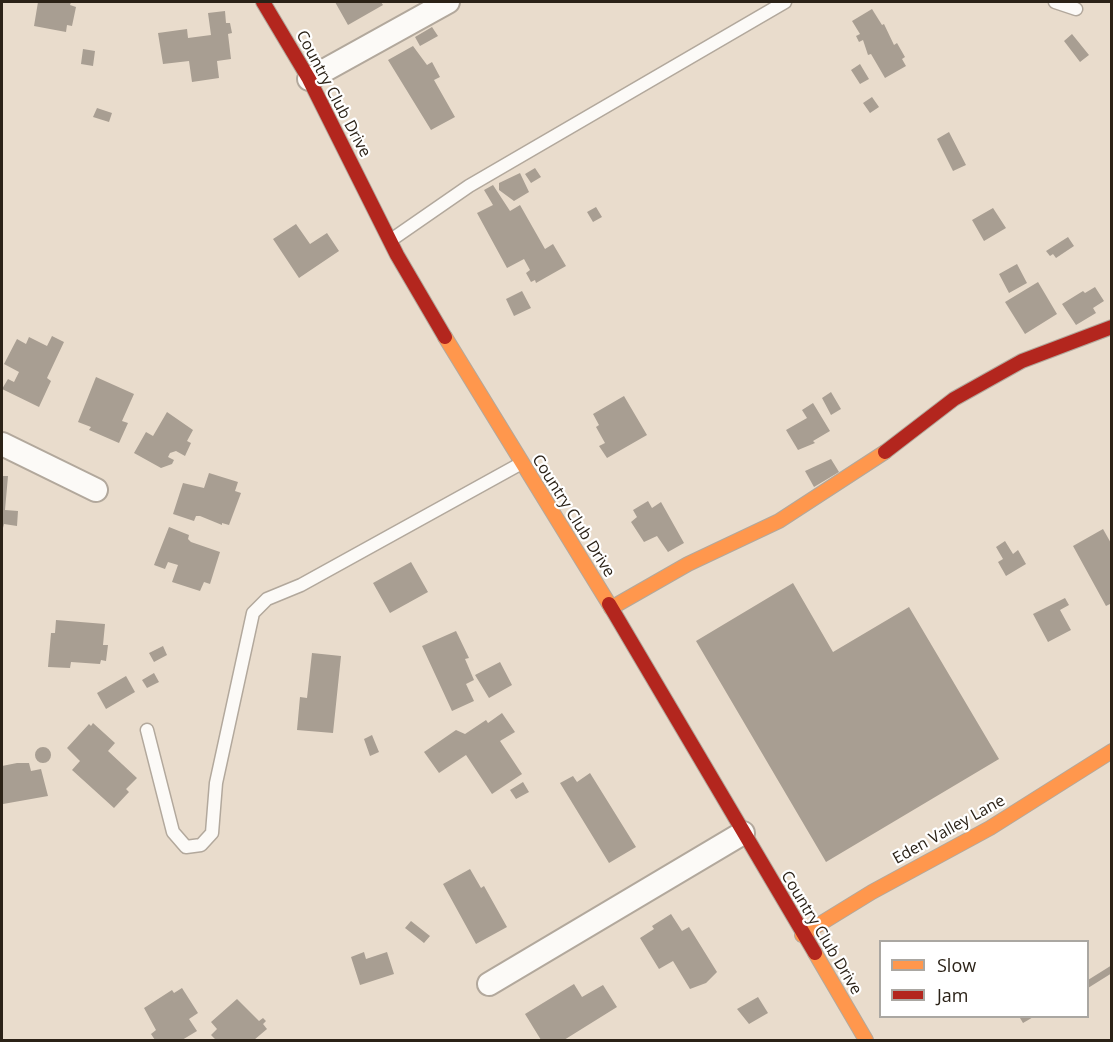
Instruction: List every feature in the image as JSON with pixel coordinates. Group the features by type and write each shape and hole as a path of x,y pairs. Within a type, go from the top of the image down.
{"street":[{"name":"Country Club Drive","path":"263,2 309,79 390,241 521,464 611,608 866,1041"},
{"path":"309,79 448,2"},
{"path":"611,608 688,564 779,521 888,450 954,399 1022,361 1112,327"},
{"path":"2,444 96,490"},
{"name":"Eden Valley Lane","path":"802,935 872,892 990,828 1112,751"},
{"path":"489,984 743,833"}],"lane":[{"path":"390,241 470,186 785,2"},
{"path":"1055,2 1077,9"},
{"path":"147,730 173,832 186,847 201,845 212,833 216,783 252,613 267,599 301,585 521,464"}],"building":[{"path":"38,2 71,2 70,5 76,7 72,26 67,25 66,32 34,26"},
{"path":"335,2 381,2 383,5 348,25"},
{"path":"872,9 882,25 884,24 894,45 897,43 905,57 902,59 906,66 885,78 871,54 868,55 863,40 859,42 856,36 860,34 852,21"},
{"path":"225,11 226,23 230,23 232,33 228,34 231,59 217,61 219,78 192,82 189,61 163,64 158,33 187,29 188,38 211,35 208,13"},
{"path":"432,27 438,36 420,46 415,37"},
{"path":"1072,34 1089,55 1080,62 1064,41"},
{"path":"413,46 427,65 432,62 440,77 434,80 455,117 431,130 388,60"},
{"path":"83,49 95,51 93,66 81,64"},
{"path":"860,64 869,79 860,84 851,70"},
{"path":"872,97 879,107 870,113 863,103"},
{"path":"97,108 112,113 109,122 93,117"},
{"path":"949,132 966,165 953,171 937,139"},
{"path":"535,168 541,177 531,183 525,174"},
{"path":"520,173 529,192 514,201 499,190 499,183"},
{"path":"493,185 510,211 520,205 545,249 553,244 566,266 536,283 535,280 531,282 526,273 530,270 524,259 507,268 477,213 493,205 484,190"},
{"path":"596,207 602,217 593,222 587,212"},
{"path":"993,208 1006,228 984,241 972,220"},
{"path":"296,224 310,244 327,233 339,251 299,278 273,239"},
{"path":"1068,237 1074,246 1056,258 1053,254 1050,256 1046,251"},
{"path":"1017,264 1027,283 1009,293 999,274"},
{"path":"1038,282 1057,314 1025,334 1005,302"},
{"path":"1095,287 1104,301 1093,308 1096,313 1076,325 1062,304 1083,291 1085,293"},
{"path":"522,291 531,308 514,316 506,299"},
{"path":"52,336 64,342 47,378 51,381 39,407 2,389 8,379 14,382 19,372 4,364 17,339 26,344 29,337 47,346"},
{"path":"96,377 134,394 122,421 128,423 119,443 89,430 91,427 78,422"},
{"path":"831,392 841,409 831,415 822,398"},
{"path":"624,396 647,435 607,458 599,446 605,443 596,427 599,425 593,414"},
{"path":"813,403 830,431 813,441 815,443 798,450 786,430 807,418 802,410"},
{"path":"167,412 193,430 187,441 191,443 185,456 176,451 170,453 168,457 174,460 172,464 161,468 134,453 146,432 153,436"},
{"path":"831,459 839,472 814,487 805,471"},
{"path":"209,473 238,482 235,491 241,493 229,525 222,523 222,525 200,516 196,516 194,521 173,514 183,483 204,488"},
{"path":"2,476 8,476 5,510 18,511 17,526 4,524 3,528"},
{"path":"648,501 652,508 661,502 684,543 668,552 657,536 644,542 631,522 637,517 633,510"},
{"path":"169,527 189,535 188,539 191,542 220,552 210,584 204,582 200,591 172,582 178,565 168,562 165,569 154,565"},
{"path":"1103,529 1112,545 1112,603 1106,606 1073,546"},
{"path":"1005,541 1013,554 1018,550 1026,564 1006,576 998,562 1003,559 996,547"},
{"path":"411,562 428,592 390,613 373,583"},
{"path":"793,583 833,652 909,607 999,759 826,862 696,641"},
{"path":"1065,598 1069,605 1060,610 1071,630 1048,642 1033,614"},
{"path":"56,620 105,624 103,645 108,645 106,661 101,660 100,664 71,662 70,668 48,667 51,633 55,633"},
{"path":"456,631 469,658 465,659 474,680 466,684 474,701 452,711 422,646"},
{"path":"163,646 167,655 154,662 149,653"},
{"path":"312,653 341,656 333,733 297,730 300,697 307,698"},
{"path":"500,662 512,685 489,698 475,675"},
{"path":"154,673 159,682 147,688 142,680"},
{"path":"126,676 135,692 106,709 97,693"},
{"path":"502,713 515,732 500,741 522,774 492,794 466,755 439,773 424,752 456,730 465,734 486,720 488,723"},
{"path":"93,723 115,743 108,751 137,778 126,789 129,792 114,808 72,770 80,761 67,748 89,724 91,726"},
{"path":"372,735 379,752 370,756 364,739"},
{"path":"43,747 51,755 43,763 35,755"},
{"path":"29,763 31,771 41,769 48,796 3,804 2,766"},
{"path":"590,773 636,847 609,863 560,783 573,776 577,782"},
{"path":"523,782 529,792 516,799 510,790"},
{"path":"470,869 481,888 484,886 507,927 476,944 443,884"},
{"path":"671,914 682,931 689,927 717,972 706,983 690,989 673,961 659,969 640,938 654,929 652,926"},
{"path":"411,921 430,936 424,943 405,928"},
{"path":"364,952 366,959 387,952 394,974 360,985 351,957"},
{"path":"1112,965 1112,973 1089,987 1089,979"},
{"path":"574,984 582,997 603,985 617,1007 564,1040 541,1040 525,1014"},
{"path":"182,988 198,1013 189,1019 197,1031 182,1040 155,1040 151,1034 156,1030 144,1008 172,990 174,993"},
{"path":"758,997 768,1013 749,1024 737,1009"},
{"path":"237,999 259,1021 263,1018 266,1021 263,1024 267,1029 254,1040 216,1040 211,1035 217,1029 211,1022"},
{"path":"1020,1018 1032,1018 1023,1023"}],"traffic: slow":[{"path":"445,337 609,604"},
{"path":"611,608 688,564 779,521 885,452"},
{"path":"802,935 872,892 990,828 1112,751"},
{"path":"815,953 866,1040"}],"traffic: jam":[{"path":"263,2 309,79 397,255 445,337"},
{"path":"885,452 954,399 1022,361 1112,327"},
{"path":"609,604 815,953"}]}
